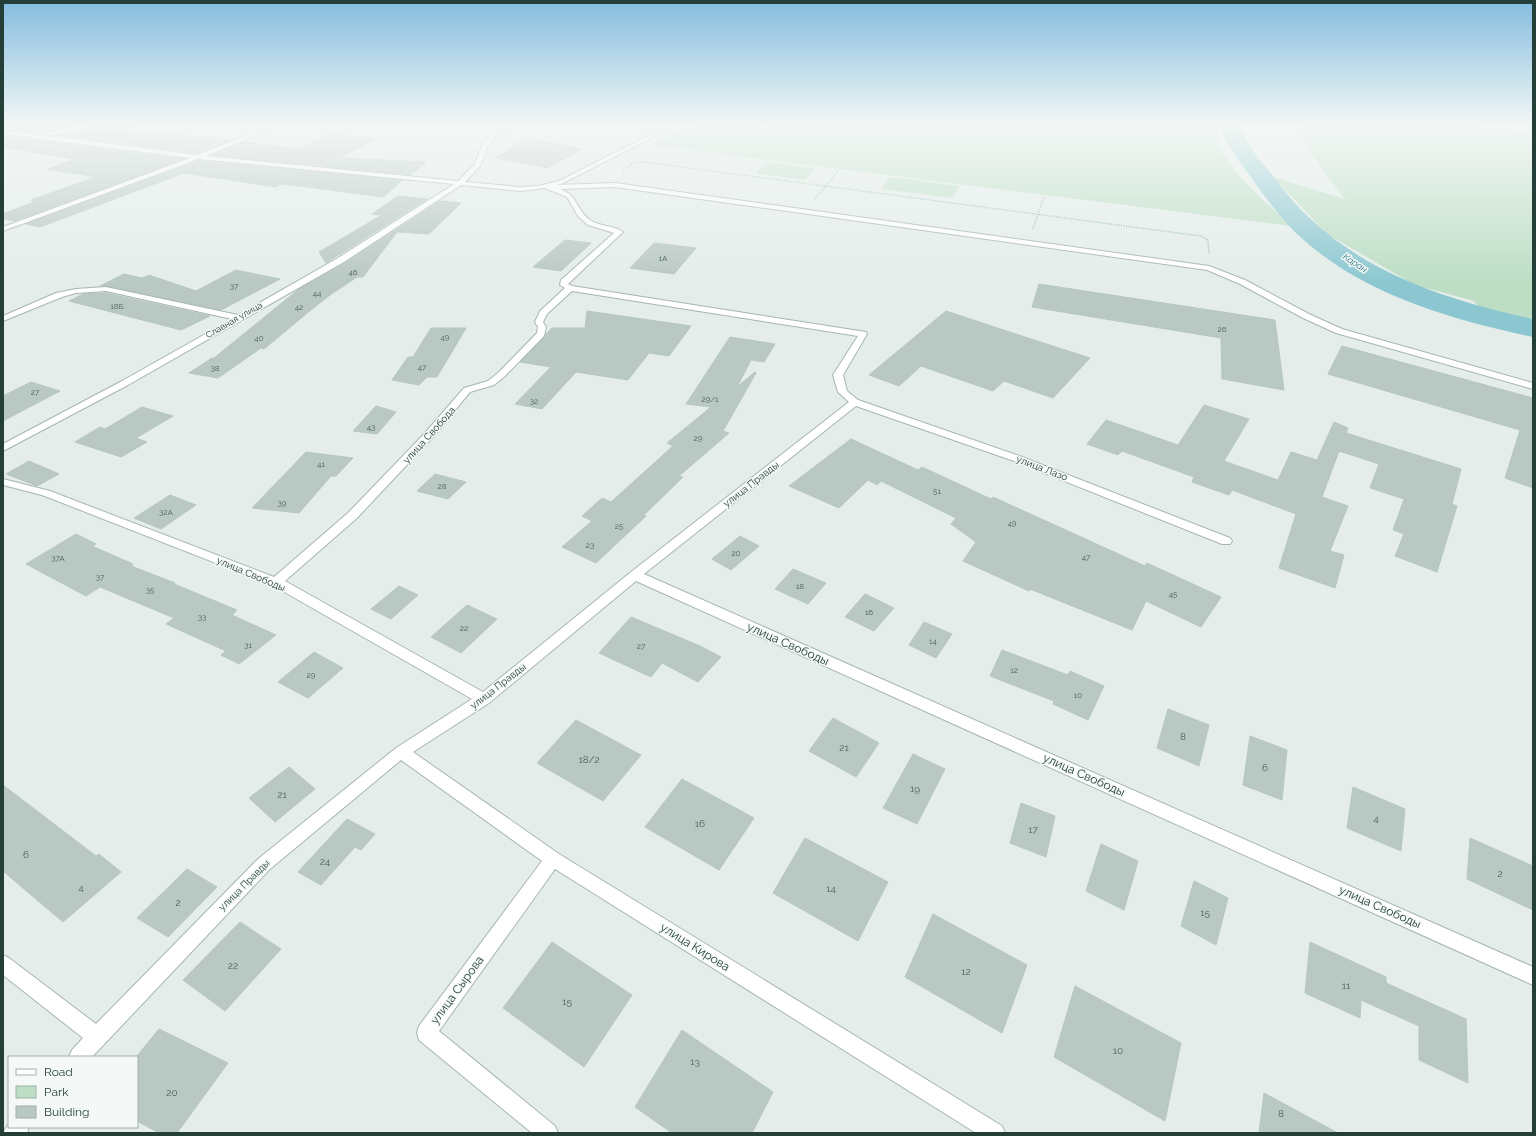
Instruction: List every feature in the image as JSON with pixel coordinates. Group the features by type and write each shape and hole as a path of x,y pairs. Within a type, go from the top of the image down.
{"street":[{"path":"3,229 146,177"},
{"path":"397,177 520,189 546,186 605,184 1209,268 1249,285 1319,322 1339,330 1533,386"},
{"name":"Славная улица","path":"3,448 125,383 341,260 460,183 466,177"},
{"path":"546,186 561,182 571,177"},
{"path":"546,186 570,196 577,212 594,226 619,232 564,282 564,285 570,288 863,334 838,375 844,392 855,402"},
{"name":"улица Свобода","path":"276,582 353,515 430,435 467,390 491,382 502,374 541,334 542,328 539,322 543,313 570,288"},
{"path":"3,319 59,295 76,291 106,289 239,318"},
{"name":"улица Лазо","path":"855,402 1018,459 1226,541"},
{"name":"улица Правды","path":"80,1056 264,864 401,752 484,699 635,575 855,402"},
{"name":"улица Свободы","path":"3,482 46,493 276,582 484,699"},
{"name":"улица Свободы","path":"635,575 1533,976"},
{"name":"улица Кирова","path":"401,752 553,859 995,1133"},
{"name":"улица Сырова","path":"548,1133 426,1033 553,859"},
{"path":"3,964 97,1037"}],"path":[{"path":"605,184 614,177"},
{"path":"756,177 1205,237 1208,240 1209,268"},
{"path":"804,211 833,177"},
{"path":"1028,243 1044,197"}],"green space":[{"path":"784,177 807,177 805,180"},
{"path":"890,177 959,186 952,198 881,189"},
{"path":"905,177 1240,177 1252,190 1291,226"},
{"path":"1271,177 1345,199 1328,177 1533,177 1533,318 1522,319 1482,311 1474,301 1415,285 1327,234"}],"building":[{"path":"96,177 135,177 14,221 3,219 3,214 36,201 31,200"},
{"path":"155,177 173,177 40,227 26,224"},
{"path":"210,177 371,177 403,180 383,197 281,184 276,187"},
{"path":"398,196 427,199 326,263 319,252 382,215 372,214"},
{"path":"440,201 461,203 429,234 397,232 363,277 357,277 330,295 264,349 261,348 218,378 189,373 214,358 299,289 345,263"},
{"path":"565,240 591,243 561,271 533,267"},
{"path":"654,243 696,248 674,274 630,268"},
{"path":"236,270 280,279 221,310 100,286 124,274 142,278 149,275 196,291"},
{"path":"1039,284 1275,320 1284,390 1222,379 1221,338 1032,307"},
{"path":"106,293 210,316 181,330 69,301 83,294"},
{"path":"587,311 691,326 669,356 649,353 628,380 576,372 542,409 515,404 551,367 520,362 552,328 585,328"},
{"path":"946,311 1090,358 1053,398 1004,381 993,391 921,366 899,386 869,375"},
{"path":"431,328 466,328 437,377 427,377 419,385 392,380 408,357 413,357"},
{"path":"730,337 775,344 764,362 751,360 737,387 755,372 756,373 723,431 729,433 679,476 683,477 644,515 646,516 596,563 562,547 592,521 582,516 602,498 611,502 673,446 667,443 711,407 686,404"},
{"path":"1342,346 1533,398 1533,488 1505,478 1520,430 1328,374"},
{"path":"31,382 60,391 3,421 3,396"},
{"path":"1204,405 1249,419 1224,461 1278,480 1291,452 1317,460 1334,422 1348,428 1346,433 1461,469 1452,504 1457,506 1437,572 1395,556 1404,534 1393,530 1404,499 1370,488 1379,464 1339,451 1322,497 1348,506 1330,551 1344,555 1335,588 1279,568 1296,514 1232,490 1229,495 1192,482 1194,477 1122,451 1118,455 1087,444 1106,420 1178,445"},
{"path":"376,406 396,412 377,434 353,431"},
{"path":"142,407 173,416 136,438 147,442 121,457 75,442 100,427 105,429"},
{"path":"851,439 918,470 922,467 991,499 993,497 1145,566 1147,563 1221,597 1201,627 1146,601 1132,630 1030,589 1029,591 963,561 976,542 951,524 956,518 881,481 877,485 868,480 839,508 789,486"},
{"path":"306,452 353,458 336,476 331,476 299,513 252,508"},
{"path":"29,461 59,474 37,486 6,474"},
{"path":"435,474 466,482 448,499 417,491"},
{"path":"170,495 196,505 161,529 134,518"},
{"path":"76,534 96,544 92,546 133,564 131,566 237,610 232,615 276,635 239,664 221,655 226,651 166,624 174,618 100,587 86,596 26,564"},
{"path":"740,536 759,546 731,570 712,559"},
{"path":"793,569 826,583 808,604 775,589"},
{"path":"399,586 418,595 391,619 371,609"},
{"path":"865,594 894,608 874,631 845,617"},
{"path":"467,605 497,619 461,653 431,637"},
{"path":"631,617 700,646 721,657 698,682 662,663 651,677 599,653"},
{"path":"924,622 952,634 936,658 909,645"},
{"path":"1002,650 1068,675 1070,671 1104,686 1088,720 1053,704 1054,701 990,676"},
{"path":"314,652 343,668 308,698 278,682"},
{"path":"1168,709 1209,725 1199,766 1157,748"},
{"path":"833,718 879,743 856,777 809,751"},
{"path":"576,720 641,755 603,801 537,763"},
{"path":"1250,736 1287,750 1282,800 1243,785"},
{"path":"913,754 945,769 917,824 883,808"},
{"path":"289,767 315,789 275,822 249,798"},
{"path":"682,779 754,818 719,870 645,827"},
{"path":"3,785 96,856 99,854 121,872 63,922 3,871"},
{"path":"1353,787 1405,809 1401,851 1347,828"},
{"path":"1021,803 1055,816 1046,857 1010,843"},
{"path":"347,819 375,834 361,850 355,847 321,885 298,872"},
{"path":"805,838 888,882 858,941 773,893"},
{"path":"1470,838 1533,866 1533,910 1467,879"},
{"path":"1101,844 1138,861 1124,910 1086,891"},
{"path":"187,869 217,887 168,937 137,918"},
{"path":"1194,881 1228,898 1216,945 1181,926"},
{"path":"933,914 1027,965 1002,1033 905,977"},
{"path":"240,922 281,949 225,1011 183,980"},
{"path":"552,942 632,995 584,1067 503,1008"},
{"path":"1310,942 1386,977 1386,983 1466,1019 1468,1083 1419,1060 1419,1026 1361,1000 1360,1018 1305,993"},
{"path":"1075,986 1181,1043 1165,1121 1054,1057"},
{"path":"159,1029 228,1063 177,1133 159,1133 138,1122 137,1056"},
{"path":"682,1030 773,1092 752,1133 672,1133 635,1107"},
{"path":"1264,1093 1338,1133 1259,1133"}],"waterway":[{"name":"Каран","path":"1262,177 1281,202 1305,228 1342,256 1367,271 1393,285 1448,306 1476,315 1533,328"}]}
